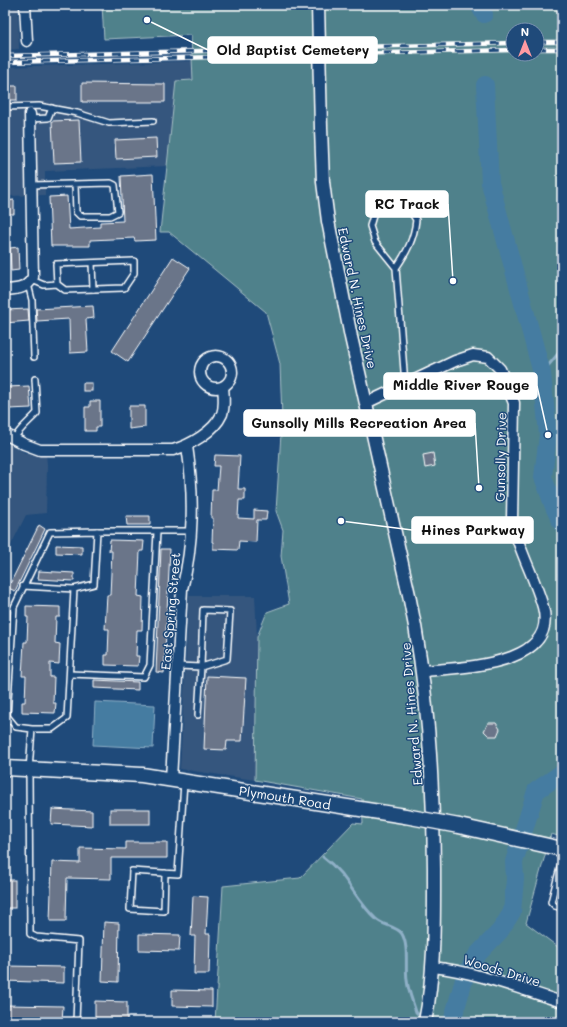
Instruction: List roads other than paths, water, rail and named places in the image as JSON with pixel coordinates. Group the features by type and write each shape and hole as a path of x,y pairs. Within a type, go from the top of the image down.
{"main road":[{"name":"Plymouth Road","path":"5,768 91,772 178,780 405,816 494,832 558,848"}],"street":[{"path":"25,5 26,41"},
{"name":"Edward N. Hines Drive","path":"318,5 320,128 323,182 328,221 366,403 418,635 423,671 433,801 433,967 425,1022"},
{"path":"5,290 22,288 30,282 34,271 30,116"},
{"name":"Gunsolly Drive","path":"366,403 455,361 473,355 488,357 500,369 514,403 512,521 516,538 544,609 544,625 540,638 515,657 490,663 423,671"},
{"path":"10,436 40,450 173,450 187,446 205,434 222,415 225,399 223,387"},
{"name":"East Spring Street","path":"178,780 178,666 182,589 188,567 190,531 190,468 187,446"},
{"name":"Woods Drive","path":"433,967 455,970 562,1002"}],"lane":[{"path":"5,107 38,106 52,108 77,113 109,123 153,121"},
{"path":"30,116 48,118 52,108"},
{"path":"32,185 111,183 115,185 118,212 110,216 80,216 76,212 75,184"},
{"path":"396,268 406,255 414,236 416,220 407,205 390,200 375,209 370,226 375,242 396,268 406,384"},
{"path":"34,357 30,282 44,285 57,284 64,290 124,288 134,273 134,261 56,264 57,284"},
{"path":"92,263 93,290"},
{"path":"10,436 28,423 36,412 35,379"},
{"path":"23,586 74,589 94,584 97,531"},
{"path":"74,589 68,718 52,729 16,727 7,716 14,607 50,532 190,531"},
{"path":"70,674 144,677 150,665 157,532"},
{"path":"178,666 201,668 227,659 230,611 203,610 201,668 198,715"},
{"path":"32,729 29,770 30,934 36,937 79,942 76,1022"},
{"path":"165,873 164,911 130,909 132,871 165,873 178,874 178,780"},
{"path":"562,860 560,879 551,902 555,906 562,908"}],"waterway":[{"path":"479,5 484,14"},
{"path":"485,85 490,183 542,373 548,435 543,477 562,524"},
{"path":"542,373 562,349"},
{"path":"452,1022 465,976 477,955 500,931 512,912 515,879 514,862 536,791 562,773"},
{"path":"323,857 339,872 362,904 376,919 397,929 402,934 405,944 408,988 416,1012 419,1015"}],"railway":[{"path":"545,42 562,42"},
{"path":"5,56 505,43"},
{"path":"545,49 562,49"},
{"path":"5,62 505,50"}],"place":[{"name":"Old Baptist Cemetery","path":"147,20"},
{"name":"RC Track","path":"453,281"},
{"name":"Middle River Rouge","path":"548,435"},
{"name":"Gunsolly Mills Recreation Area","path":"479,488"},
{"name":"Hines Parkway","path":"341,521"}]}
